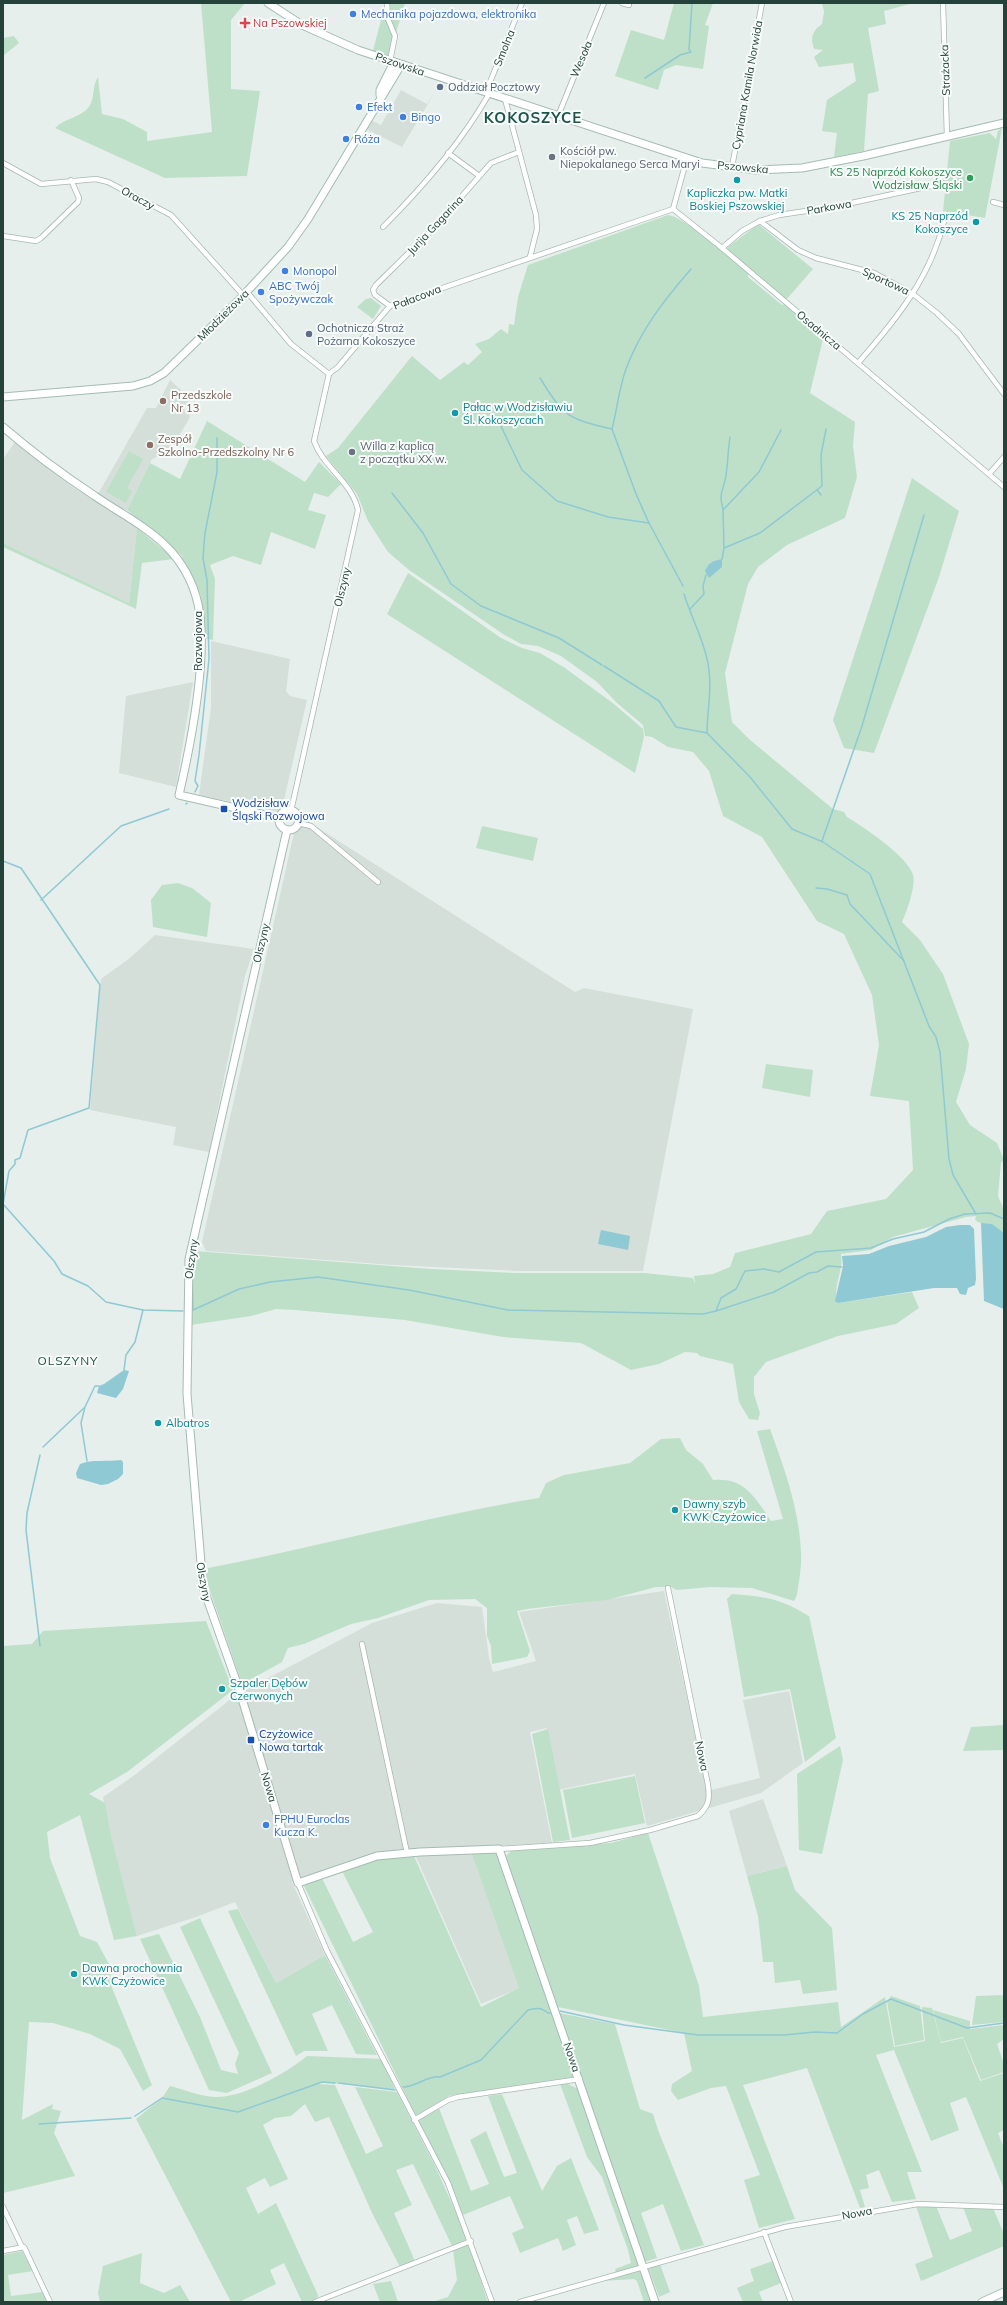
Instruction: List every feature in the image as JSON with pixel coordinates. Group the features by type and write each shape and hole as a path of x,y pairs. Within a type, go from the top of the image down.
{"street":[{"name":"Pszowska","path":"268,3 302,25 358,50 687,158 732,167 756,170 802,168 1004,124"},
{"path":"387,3 388,18 395,36 395,62"},
{"name":"Smolna","path":"383,227 410,200 476,116 487,93 522,3"},
{"name":"Wesoła","path":"558,116 604,3"},
{"path":"622,3 630,5"},
{"name":"Cypriana Kamila Norwida","path":"732,167 762,3"},
{"name":"Strażacka","path":"943,3 948,137"},
{"name":"Młodzieżowa","path":"3,397 133,386 150,381 164,373 245,293 288,247 308,219 380,96 395,62"},
{"path":"505,99 536,215 537,229 530,257"},
{"name":"Jurija Gagarina","path":"390,306 375,295 373,290 376,285 434,228 478,175 497,159 519,152"},
{"path":"448,153 478,175"},
{"path":"673,209 687,158"},
{"name":"Oraczy","path":"3,163 41,184 90,178 108,182 171,215 291,344 329,374"},
{"path":"3,236 29,240 41,238 78,202 79,198 71,180"},
{"name":"Parkowa","path":"722,248 742,231 760,221 779,215 833,207 944,183"},
{"path":"993,202 1004,205"},
{"name":"Pałacowa","path":"329,374 338,367 390,306 673,209"},
{"name":"Osadnicza","path":"673,209 722,248 1004,487"},
{"name":"Sportowa","path":"760,221 798,250 816,258 874,274 913,294 937,313 959,334 1004,394"},
{"path":"858,363 913,294 928,269 939,242 944,221"},
{"name":"Olszyny","path":"291,811 358,510 355,498 318,451 314,441 329,374"},
{"name":"Rozwojowa","path":"3,427 48,463 159,539 175,555 189,578 199,614 200,667 192,736 179,795 279,818"},
{"path":"989,474 1004,457"},
{"path":"291,811 297,815 298,823 295,828 286,830 280,826 279,818 284,812 291,811"},
{"path":"298,823 311,826 378,882"},
{"name":"Olszyny","path":"240,1692 206,1596 202,1578 187,1394 187,1276 189,1258 286,830"},
{"name":"Nowa","path":"298,1883 377,1856 590,1843 613,1839 698,1816 708,1805 710,1796 668,1588"},
{"path":"362,1644 407,1853"},
{"name":"Nowa","path":"240,1692 298,1883 327,1951 448,2183 471,2241 492,2302"},
{"name":"Nowa","path":"499,1849 580,2079 655,2302"},
{"path":"414,2120 448,2100 458,2097 580,2079"},
{"name":"Nowa","path":"520,2302 764,2232 893,2206 918,2204 1004,2207"},
{"path":"3,2207 50,2302"},
{"path":"764,2232 791,2302"},
{"path":"315,2302 471,2241"},
{"path":"3,2251 22,2247"},
{"path":"982,2302 1004,2292"}],"shaded area":[{"path":"401,90 427,104 435,92 402,147 366,129 373,121 381,125"},
{"name":"Zespół Szkolno-Przedszkolny Nr 6","path":"170,380 190,398 184,409 190,416 189,419 169,452 152,459 127,510 123,509 98,494 147,408 156,408"},
{"path":"15,442 68,484 137,528 129,603 3,543 3,459"},
{"path":"211,641 290,659 286,691 290,696 307,700 284,800 286,801 284,813 199,795 211,707"},
{"path":"193,682 176,787 119,773 126,696"},
{"path":"298,815 575,992 584,988 693,1009 643,1271 518,1271 393,1265 206,1251 202,1242"},
{"path":"155,935 254,949 245,976 209,1152 173,1145 176,1127 90,1110 101,979 130,958"},
{"path":"664,1591 707,1791 760,1778 743,1700 789,1691 803,1763 761,1793 647,1826 635,1774 558,1790 547,1728 530,1732 552,1843 470,1847 520,1988 481,2004 413,1850 292,1882 325,1955 276,1983 235,1902 196,1917 137,1936 111,1839 103,1797 136,1774 236,1695 372,1623 437,1603 482,1607 489,1658 493,1672 536,1661 519,1612"},
{"path":"763,1799 787,1866 747,1876 729,1811"}],"green space":[{"path":"201,3 245,3 231,20 231,89 260,91 247,176 165,178 55,128 63,122 81,114 89,107 98,77 102,114 123,119 147,132 147,141 212,132"},
{"path":"390,3 405,3 396,33 390,17"},
{"path":"674,3 713,3 705,25 709,26 703,69 676,65 664,70 658,90 615,76 631,30 664,40"},
{"path":"822,3 914,3 884,11 886,24 868,28 879,91 868,94 864,151 834,157 837,133 822,131 827,100 856,81 853,63 819,67 814,57 823,50 814,49 812,41 814,32 822,24 824,12"},
{"path":"383,12 393,39 388,55 373,51"},
{"path":"14,36 19,43 3,56 3,38"},
{"name":"KS 25 Naprzód Kokoszyce Wodzisław Śląski","path":"1002,128 985,218 943,211 950,141 990,133 996,139 998,131"},
{"path":"668,215 675,217 696,231 748,273 748,277 782,305 785,304 824,335 810,393 855,422 853,446 857,477 845,518 787,545 758,567 748,584 725,673 732,722 749,739 833,809 844,812 847,817 894,851 909,867 914,879 912,892 902,922 920,940 943,974 969,1044 966,1069 956,1102 970,1125 997,1143 1004,1160 1001,1163 998,1196 1004,1210 1004,1233 978,1222 975,1220 976,1216 966,1217 893,1237 871,1250 841,1254 841,1267 836,1290 838,1303 912,1292 919,1308 896,1324 838,1336 766,1362 754,1377 754,1394 760,1413 758,1420 749,1419 739,1402 733,1364 700,1356 697,1353 685,1352 659,1364 631,1370 581,1343 503,1337 405,1320 295,1310 276,1309 251,1316 191,1325 191,1270 195,1251 431,1269 514,1273 644,1273 693,1278 695,1284 694,1276 713,1274 730,1267 735,1253 811,1234 827,1211 886,1199 913,1170 909,1101 870,1096 879,1045 872,995 844,934 817,921 762,837 723,816 709,771 693,752 668,747 652,737 645,736 643,725 617,703 597,682 561,656 538,646 521,644 503,634 409,570 388,552 368,521 357,494 326,456 338,448 412,356 440,380 464,362 468,365 482,352 475,344 489,339 501,329 508,334 509,324 514,325 518,297 528,265"},
{"path":"758,224 813,269 786,300 727,248"},
{"path":"371,298 381,306 373,319 357,307 366,299"},
{"path":"207,421 305,482 319,462 341,484 328,497 314,493 308,510 326,515 315,549 271,532 261,565 233,556 210,565 215,579 213,640 204,638 201,596 181,555 127,510 150,463 180,479"},
{"path":"129,451 143,459 127,488 132,491 126,503 106,492"},
{"path":"912,478 959,511 939,577 874,753 844,748 833,720"},
{"path":"137,528 174,559 142,563 136,609 3,547 3,543 129,603"},
{"path":"408,573 501,638 522,648 540,653 565,668 614,704 643,729 644,737 635,773 387,614"},
{"path":"482,826 538,838 533,861 476,848"},
{"path":"178,883 192,888 211,903 207,937 153,927 151,900 162,885"},
{"path":"766,1064 813,1070 810,1097 762,1088"},
{"path":"770,1429 790,1490 800,1536 801,1568 797,1595 794,1601 752,1588 710,1587 677,1590 671,1587 656,1587 607,1600 517,1611 530,1651 527,1657 492,1664 491,1646 487,1636 487,1608 475,1599 429,1600 378,1618 351,1624 304,1644 288,1648 282,1662 242,1684 206,1579 208,1568 497,1505 539,1498 546,1483 564,1475 630,1463 661,1439 680,1438 686,1450 703,1464 713,1480 724,1480 741,1485 748,1490 760,1504 771,1521 783,1519 757,1431"},
{"path":"732,1594 772,1599 789,1605 809,1616 836,1738 805,1762 790,1689 744,1697 727,1599"},
{"path":"206,1621 233,1690 127,1772 89,1794 105,1803 111,1836 137,1936 114,1940 80,1815 47,1832 50,1858 80,1936 97,1942 111,1968 110,1983 152,2085 143,2091 120,2049 90,2034 53,2023 29,2022 22,2120 53,2104 52,2109 61,2111 54,2133 75,2176 3,2193 3,1646 32,1644 43,1631"},
{"path":"1004,1725 1004,1750 963,1751 971,1727"},
{"path":"548,1729 570,1840 553,1842 532,1734"},
{"path":"840,1746 843,1760 822,1854 799,1850 797,1774"},
{"path":"635,1776 645,1823 572,1838 563,1790"},
{"path":"648,1833 699,1986 703,2017 838,2002 841,2027 885,1997 894,2047 925,2041 922,2007 932,2008 941,2043 963,2038 980,2081 1004,2073 1004,2130 998,2133 1004,2148 1004,2189 966,2097 950,2103 959,2130 931,2141 894,2050 876,2055 922,2172 907,2172 916,2199 892,2202 879,2170 866,2175 869,2188 860,2190 865,2207 860,2208 807,2068 743,2085 795,2219 759,2228 744,2180 760,2175 726,2086 711,2088 678,2100 671,2091 672,2084 692,2071 684,2033 558,2007 506,1856 511,1851 611,1843"},
{"path":"494,1852 499,1855 574,2077 449,2096 416,2116 304,1886 322,1878 353,1942 373,1932 342,1871 378,1858 414,1856 481,2007 519,1988 472,1854"},
{"path":"787,1866 795,1890 832,1928 837,1990 803,1994 800,1980 775,1983 773,1962 763,1962 758,1916 747,1876"},
{"path":"238,1909 276,1983 325,1955 377,2055 356,2054 332,2005 312,2014 328,2051 304,2051 296,2056 228,1911"},
{"path":"200,1918 272,2073 227,2093 209,2090 140,1939 159,1934 200,2017 221,2070 238,2074 235,2064 239,2053 180,1927"},
{"path":"1004,1995 1004,2022 972,2025 976,1996"},
{"path":"891,1996 920,2006 924,2040 895,2046 887,2002"},
{"path":"933,2010 970,2021 970,2029 1004,2025 1004,2039 997,2044 1004,2064 1004,2072 981,2080 963,2037 941,2042"},
{"path":"559,2013 615,2024 640,2109 653,2114 704,2245 681,2251 663,2204 641,2213 657,2258 644,2262"},
{"path":"307,2056 383,2059 395,2090 322,2082 318,2084 335,2085 366,2154 383,2146 355,2087 397,2092 436,2168 468,2239 452,2246 413,2164 396,2170 412,2205 394,2213 415,2261 400,2267 373,2215 329,2117 315,2122 305,2104 291,2116 275,2118 263,2125 288,2179 270,2187 265,2178 246,2188 258,2214 276,2203 318,2295 317,2299 311,2302 302,2302 284,2263 270,2270 276,2284 239,2302 231,2302 136,2119 162,2098 170,2086 192,2093 215,2097 226,2096 251,2089 264,2083 288,2070"},
{"path":"566,2083 580,2090 639,2266 616,2273 615,2269 631,2263 628,2250 602,2177 587,2157 560,2084"},
{"path":"502,2094 542,2191 557,2166 571,2158 599,2230 584,2234 577,2216 567,2220 576,2245 563,2251 558,2238 520,2253 512,2233 524,2228 510,2196 463,2215 417,2120 439,2108 471,2191 489,2184 470,2140 486,2131 504,2177 517,2173 488,2096"},
{"path":"916,2206 936,2206 950,2240 972,2231 963,2207 993,2208 1004,2234 1004,2246 921,2281 915,2264 933,2257"},
{"path":"469,2244 487,2300 490,2302 432,2302 448,2297 457,2280 453,2250"},
{"path":"22,2251 33,2271 8,2275 11,2296 43,2292 47,2302 3,2302 3,2255"},
{"path":"142,2253 140,2283 164,2293 180,2285 190,2302 100,2302 98,2293 103,2266"},
{"path":"773,2261 781,2283 759,2292 763,2302 743,2302 737,2288 754,2281 750,2269"},
{"path":"660,2264 670,2292 659,2297 648,2267"},
{"path":"641,2269 652,2302 644,2302 637,2281 634,2279 602,2281"},
{"path":"391,2281 398,2302 380,2302 373,2284"}],"water":[{"path":"722,559 722,567 709,578 705,571 708,566 714,561"},
{"path":"981,1223 992,1224 1004,1233 1004,1309 984,1301"},
{"path":"970,1225 974,1229 976,1279 975,1285 968,1288 966,1295 960,1294 957,1288 934,1288 838,1303 835,1301 843,1266 842,1256 869,1254 889,1246 926,1237 946,1227"},
{"path":"601,1230 630,1236 628,1250 598,1244"},
{"path":"124,1370 129,1371 123,1389 116,1398 97,1393 99,1386"},
{"path":"121,1460 123,1462 123,1474 118,1479 108,1484 101,1485 77,1478 76,1473 80,1464 85,1462"}],"waterway":[{"path":"645,78 680,55 691,52 689,50 692,3"},
{"path":"612,429 626,369 638,342 662,304 691,269"},
{"path":"540,378 555,401 568,414 576,419 612,429 636,494 649,523"},
{"path":"497,418 522,470 557,501 608,517 649,523 683,586"},
{"path":"722,559 724,548 760,533 822,486 821,455 826,429"},
{"path":"724,548 723,510 759,472 781,430"},
{"path":"723,509 721,495 726,475 730,437"},
{"path":"195,792 198,786 195,781 209,659 207,580 203,558 205,533 217,472 217,438"},
{"path":"817,490 821,495"},
{"path":"392,493 423,533 451,584 481,606 559,638 602,665"},
{"path":"822,841 862,726 924,515"},
{"path":"690,609 704,594 703,586 706,575"},
{"path":"684,594 708,662 710,686 707,733"},
{"path":"604,666 659,701 676,727 707,733 750,777 792,829 823,842 870,874 929,1026 936,1037 940,1052 949,1159 953,1175 976,1214"},
{"path":"41,900 121,826 169,809"},
{"path":"3,861 21,868 100,985 89,1108 28,1130 20,1158 15,1160 15,1164 9,1171 3,1204 54,1261 62,1274 88,1286 106,1302 143,1310 183,1311"},
{"path":"816,888 827,889 847,895 850,904 904,961"},
{"path":"191,1311 239,1289 270,1282 318,1277 409,1290 508,1310 703,1314 716,1311 721,1298 736,1289 745,1271 764,1269 779,1272 816,1252 871,1248 893,1239 924,1232 949,1219 965,1214 990,1213 1004,1219"},
{"path":"192,1261 198,1236"},
{"path":"716,1311 774,1292 809,1273 817,1272 828,1266 842,1267"},
{"path":"192,1275 193,1309"},
{"path":"124,1370 126,1355 135,1342 143,1310"},
{"path":"87,1461 81,1423 85,1407 95,1386 99,1386"},
{"path":"43,1447 84,1408"},
{"path":"40,1455 27,1513 26,1530 40,1646"},
{"path":"560,2011 624,2025 698,2035 784,2035 815,2032 837,2033 863,2014 891,1999 967,2028 1004,2023"},
{"path":"403,2087 431,2078 440,2077 481,2060 528,2010 539,2008 548,2013 552,2013"},
{"path":"135,2116 162,2098 238,2112 322,2082 335,2083"},
{"path":"339,2083 395,2090"},
{"path":"39,2124 131,2118"}],"place":[{"name":"Mechanika pojazdowa, elektronika","path":"353,14"},
{"name":"Na Pszowskiej","path":"245,23"},
{"name":"Oddział Pocztowy","path":"440,87"},
{"name":"Efekt","path":"359,107"},
{"name":"Bingo","path":"403,117"},
{"name":"Róża","path":"346,139"},
{"name":"Kościół pw. Niepokalanego Serca Maryi","path":"552,157"},
{"name":"KS 25 Naprzód Kokoszyce Wodzisław Śląski","path":"970,178"},
{"name":"Kapliczka pw. Matki Boskiej Pszowskiej","path":"737,180"},
{"name":"KS 25 Naprzód Kokoszyce","path":"976,222"},
{"name":"Monopol","path":"285,271"},
{"name":"ABC Twój Spożywczak","path":"261,292"},
{"name":"Ochotnicza Straż Pożarna Kokoszyce","path":"309,334"},
{"name":"Przedszkole Nr 13","path":"163,401"},
{"name":"Pałac w Wodzisławiu Śl. Kokoszycach","path":"455,413"},
{"name":"Zespół Szkolno-Przedszkolny Nr 6","path":"150,445"},
{"name":"Willa z kaplicą z początku XX w.","path":"352,452"},
{"name":"Wodzisław Śląski Rozwojowa","path":"224,809"},
{"name":"Albatros","path":"158,1423"},
{"name":"Dawny szyb KWK Czyżowice","path":"675,1510"},
{"name":"Szpaler Dębów Czerwonych","path":"222,1689"},
{"name":"Czyżowice Nowa tartak","path":"251,1740"},
{"name":"FPHU Euroclas Kucza K.","path":"266,1825"},
{"name":"Dawna prochownia KWK Czyżowice","path":"74,1974"}],"district":[{"name":"KOKOSZYCE","path":"533,118"},
{"name":"OLSZYNY","path":"68,1361"}]}
